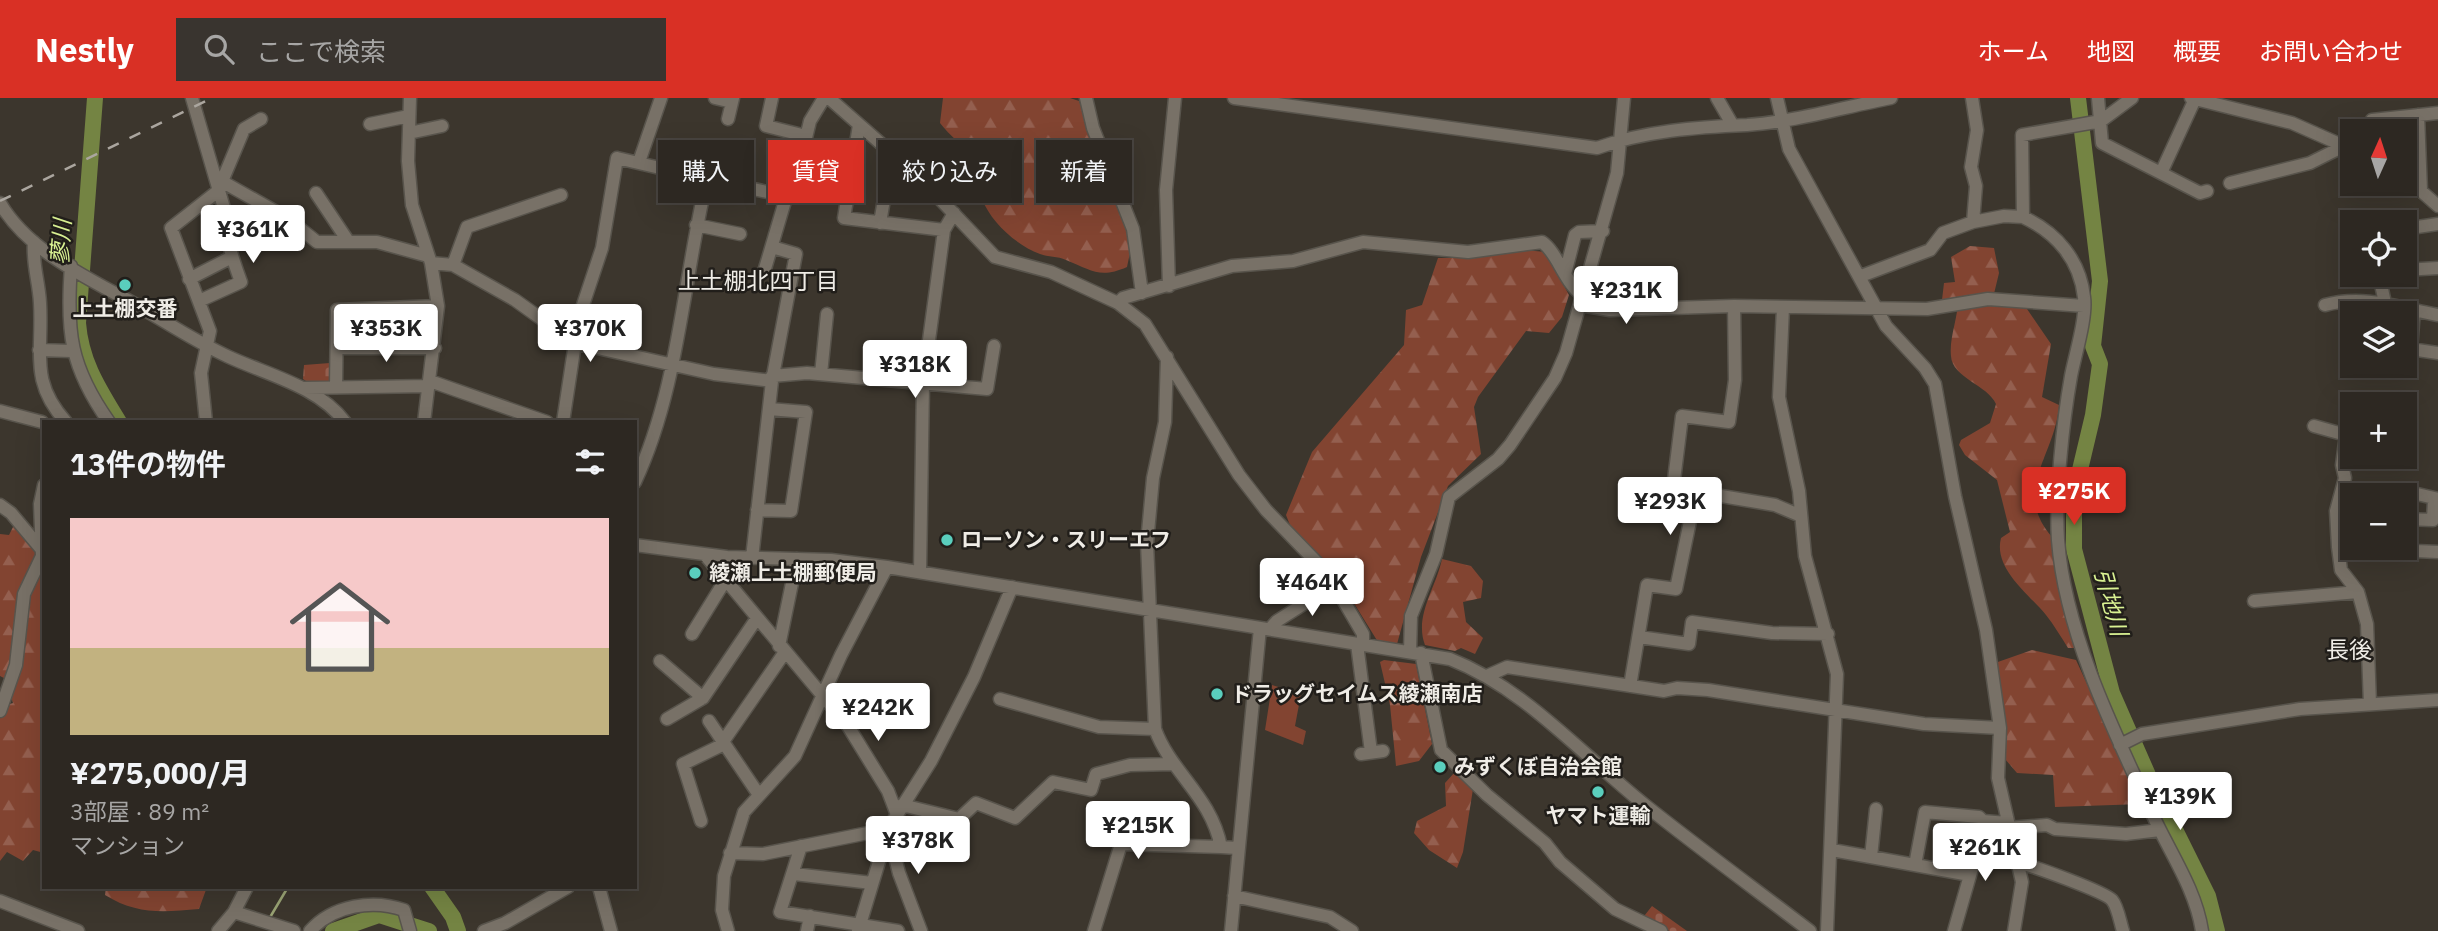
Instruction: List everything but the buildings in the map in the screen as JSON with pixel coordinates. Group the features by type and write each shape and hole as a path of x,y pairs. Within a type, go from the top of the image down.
{"street":[{"path":"192,98 220,186 226,215 225,229 242,282 199,301"},
{"path":"639,162 661,98"},
{"path":"715,98 732,100 728,119"},
{"path":"772,98 766,127 805,141 810,121 827,98 878,141"},
{"path":"1086,98 1093,128 1133,229 1142,293"},
{"path":"1169,286 1166,190 1175,98"},
{"path":"1234,98 1597,148 1623,140 1780,119 1891,98"},
{"path":"1624,98 1623,140 1603,231 1566,352 1547,392 1498,459 1449,497 1436,554 1411,616 1415,653 1441,750 1615,909 1661,931"},
{"path":"1717,98 1732,124"},
{"path":"1777,98 1789,149 1861,276 1886,326 1925,368 1935,384 1955,496 1986,630 2000,728 1997,778 2007,826 2020,863 2022,882 2014,931"},
{"path":"1972,98 1977,130 1971,167 1976,186 1973,222"},
{"path":"2098,98 2097,121 2102,143 2200,193 2207,191"},
{"path":"2023,217 2022,135 2097,121 2132,98"},
{"path":"414,99 409,133 412,205 430,259 438,306 424,420"},
{"path":"2161,173 2193,99 2292,123 2340,141"},
{"path":"2381,119 2438,113"},
{"path":"2418,115 2421,191 2438,206"},
{"path":"370,124 410,116"},
{"path":"206,420 201,373 210,331 171,228 220,186 244,129 261,119"},
{"path":"409,133 442,125"},
{"path":"857,140 859,125"},
{"path":"2230,183 2310,163 2340,148"},
{"path":"563,420 579,317 602,248 617,158 658,167"},
{"path":"220,186 287,218 317,242 377,242 453,265 526,306 575,343 672,365 772,379 785,373 821,374 987,389 993,346"},
{"path":"316,193 348,241"},
{"path":"453,265 467,227 561,195"},
{"path":"0,203 34,243 86,276 208,347 326,402 343,420"},
{"path":"637,478 656,437 701,203"},
{"path":"764,272 784,203"},
{"path":"846,203 844,218 944,230"},
{"path":"880,223 883,203"},
{"path":"944,203 995,257 1051,272 1118,303 1145,324 1255,498 1335,584 1363,634 1360,644 1371,752"},
{"path":"920,572 923,384 944,230 954,213"},
{"path":"1861,276 1930,250 1943,233 1973,222 2004,216 2023,217 2056,238 2069,251 2081,282 2084,306 2067,400 2059,542 2074,617 2091,674 2160,830 2193,895 2202,931"},
{"path":"2417,227 2438,224"},
{"path":"696,225 740,234"},
{"path":"1565,274 1574,235 1579,232 1603,231"},
{"path":"1118,303 1123,298 1232,266 1293,261 1338,247 1373,242 1468,252 1489,251 1534,241 1548,247 1558,268 1565,274 1582,301 1610,310 1734,306 1927,309 1988,299 2084,306"},
{"path":"34,243 40,303 39,374 44,393 64,420"},
{"path":"752,558 772,379 796,254 772,247"},
{"path":"189,279 232,257"},
{"path":"72,267 68,320 71,351 84,384 108,420"},
{"path":"2417,269 2438,268"},
{"path":"2325,305 2348,301"},
{"path":"336,387 337,310 438,306"},
{"path":"1734,306 1735,380 1729,422 1682,416 1673,488 1774,505 1801,516"},
{"path":"1783,307 1779,397 1799,491 1805,556 1837,674 1827,931"},
{"path":"2417,310 2438,314"},
{"path":"821,374 827,313"},
{"path":"337,348 435,348"},
{"path":"39,349 71,351"},
{"path":"2417,350 2438,353"},
{"path":"1167,357 1165,422 1153,478 1147,543 1147,609 1155,729 1166,755 1206,807 1221,847"},
{"path":"300,388 429,384 541,420"},
{"path":"757,510 792,512 806,412 769,409"},
{"path":"0,411 40,420"},
{"path":"2314,426 2346,435 2342,465 2345,478 2336,511 2340,570 2358,592 2368,624 2370,704"},
{"path":"1630,685 1647,586 1676,589 1696,492"},
{"path":"0,710 16,665 24,594 40,565 42,494"},
{"path":"2417,495 2436,500 2433,520 2417,519"},
{"path":"0,505 11,513 42,550"},
{"path":"2336,511 2340,512"},
{"path":"637,545 705,555 887,567 1450,659 1489,675 1644,804 1811,931"},
{"path":"2417,551 2438,552"},
{"path":"705,555 822,696 870,760 899,808 959,819 976,803 1015,818 1053,782 1091,790 1096,774 1130,765 1174,764"},
{"path":"701,821 684,764 723,743 782,649 797,559"},
{"path":"729,931 722,910 722,893 730,853 744,811 795,756 887,567"},
{"path":"692,634 726,579"},
{"path":"1265,628 1335,584"},
{"path":"921,931 892,849 888,829 931,761 974,677 1012,587"},
{"path":"2254,601 2358,592"},
{"path":"667,719 702,698 757,618"},
{"path":"1639,637 1689,644 1692,622 1772,633 1828,634"},
{"path":"1231,931 1237,848 1265,628"},
{"path":"660,662 702,698"},
{"path":"1489,675 1507,667 1664,691 1677,688 1708,690 1924,724 2000,728"},
{"path":"1000,699 1099,727 1155,729"},
{"path":"2122,744 2140,735 2300,709 2438,699"},
{"path":"709,721 759,795"},
{"path":"1871,858 1876,809"},
{"path":"1915,865 1925,812 1979,817 1983,821 2007,826 2047,825 2055,829 2126,834 2160,830"},
{"path":"1954,931 1983,821"},
{"path":"730,853 763,854 888,829"},
{"path":"1094,931 1121,844 1237,848"},
{"path":"801,846 780,912 859,927 898,931"},
{"path":"859,927 881,855 892,849"},
{"path":"1832,850 1970,875"},
{"path":"2020,863 2076,882 2108,897 2113,901 2123,931"},
{"path":"794,874 872,883"},
{"path":"218,931 234,912 246,889"},
{"path":"484,931 505,923 564,889"},
{"path":"600,889 611,931"},
{"path":"1234,896 1330,917 1352,931"},
{"path":"0,901 78,931"},
{"path":"310,931 324,920 365,904 386,904 404,913 410,930"},
{"path":"234,912 294,931"},
{"path":"807,931 810,916"}],"green space":[{"path":"943,98 1070,98 1079,101 1094,140 1036,140 1036,203 1117,203 1132,243 1127,267 1102,273 1089,270 1031,250 1005,232 984,203 1022,203 1022,140 956,140 940,123"},
{"path":"1970,246 1994,248 1999,273 1992,302 2027,309 2051,344 2042,397 2059,405 2056,423 2035,488 2035,504 2040,520 2052,537 2076,648 2068,648 2046,615 2008,571 2000,549 2001,538 2010,532 1997,480 1965,455 1959,445 1961,440 1990,423 1996,404 1992,397 1957,370 1951,356 1958,300 1942,300 1944,283 1955,282 1951,257"},
{"path":"1523,250 1546,252 1569,295 1562,317 1549,333 1526,331 1478,397 1474,407 1481,454 1448,486 1421,557 1397,644 1378,642 1339,579 1290,525 1286,515 1312,452 1404,345 1406,310 1422,305 1438,258 1474,258"},
{"path":"330,363 330,382 309,383 303,379 304,365"},
{"path":"23,520 33,528 42,528 42,852 33,850 23,861 7,852 0,861 0,707 13,703 6,679 0,676 0,534 9,535 16,521"},
{"path":"1442,559 1471,566 1483,581 1481,598 1463,602 1466,622 1483,638 1475,654 1461,648 1455,651 1425,645 1422,623"},
{"path":"2032,650 2076,660 2142,804 2055,807 2053,775 2017,773 2005,759 1995,663"},
{"path":"1384,660 1416,664 1432,744 1419,761 1396,766 1390,705 1380,662"},
{"path":"1272,685 1301,694 1295,726 1306,731 1303,745 1265,730"},
{"path":"1455,772 1473,789 1463,852 1457,868 1429,850 1414,833 1417,821 1446,806 1445,783"},
{"path":"106,889 206,889 199,909 150,911 128,906 105,895"},
{"path":"1652,906 1687,931 1670,931 1641,920"}],"waterway":[{"name":"蓼川","path":"95,98 78,323 87,363 118,420"},
{"name":"引地川","path":"2078,98 2100,281 2093,346 2100,364 2093,415 2074,495 2074,549 2112,693 2148,775 2208,896 2217,931"},
{"path":"269,919 287,889"},
{"name":"蓼川","path":"433,889 453,917 458,931"},
{"path":"333,931 379,915 429,931"}],"railway":[{"path":"0,201 212,98"}],"place":[{"name":"上土棚交番","path":"125,285"},
{"name":"ローソン・スリーエフ","path":"947,540"},
{"name":"綾瀬上土棚郵便局","path":"695,573"},
{"name":"ドラッグセイムス綾瀬南店","path":"1217,694"},
{"name":"みずくぼ自治会館","path":"1440,767"},
{"name":"ヤマト運輸","path":"1598,792"}],"district":[{"name":"上土棚北四丁目","path":"758,281"},
{"name":"長後","path":"2349,650"}]}
